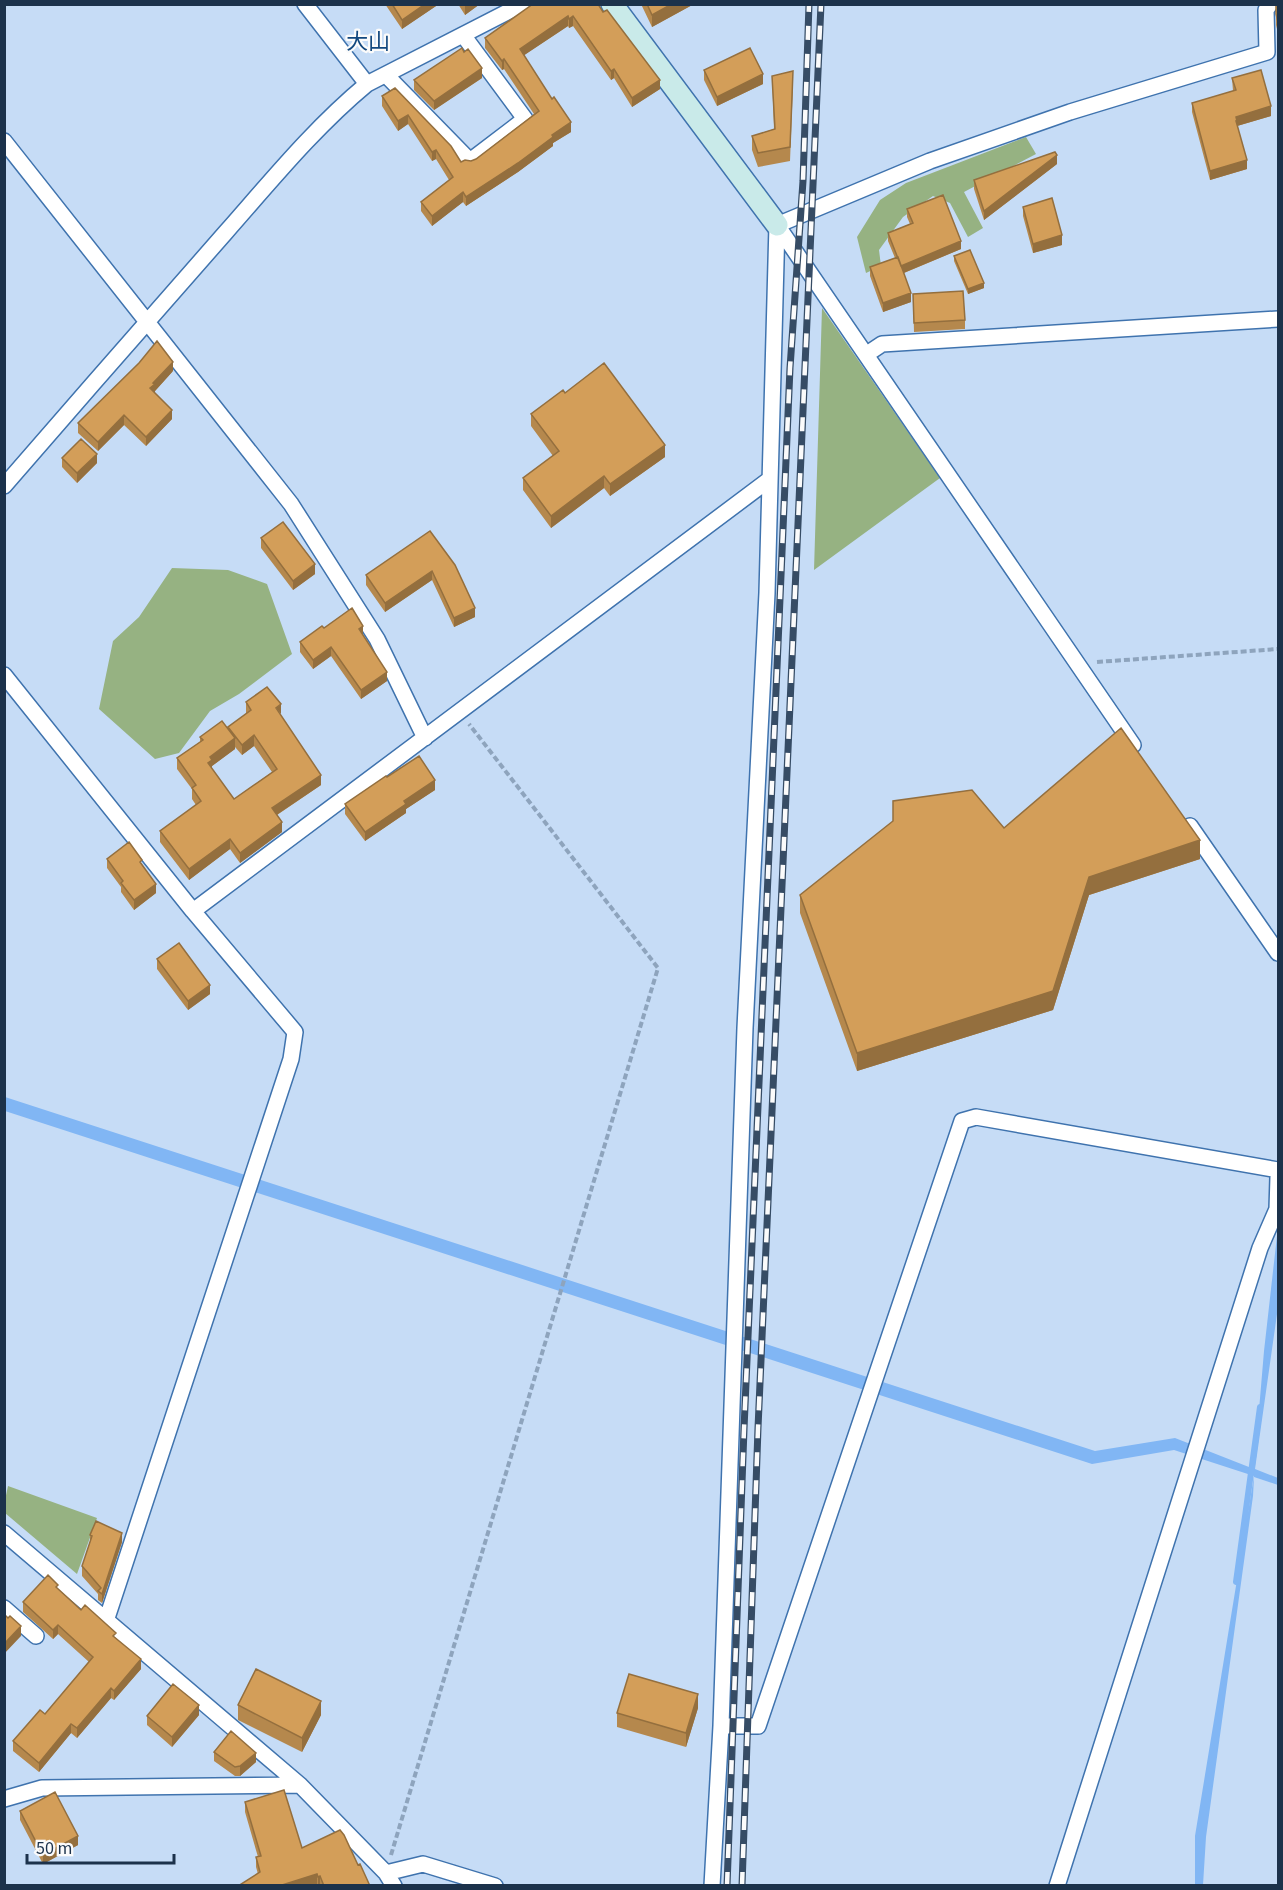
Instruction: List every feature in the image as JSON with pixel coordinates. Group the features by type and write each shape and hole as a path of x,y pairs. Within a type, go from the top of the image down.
{"street":[{"path":"305,4 367,84"},
{"path":"4,486 311,134 367,84 523,4"},
{"path":"612,4 777,225 1142,758"},
{"path":"777,225 930,161 1070,112 1267,52 1266,10 1270,4"},
{"path":"386,75 470,161 525,119 463,35"},
{"path":"4,141 291,504 377,639 425,738"},
{"path":"712,1886 721,1726 745,1028 767,594 777,225"},
{"path":"867,354 882,345 1278,318"},
{"path":"193,911 770,479"},
{"path":"4,675 193,911 295,1032 291,1059 106,1621"},
{"path":"1183,816 1278,953"},
{"path":"721,1726 758,1726 962,1121 976,1117 1278,1170"},
{"path":"1057,1886 1260,1248 1277,1209 1278,1177"},
{"path":"4,1533 300,1785 390,1880 423,1864 495,1886"},
{"path":"4,1608 36,1636"},
{"path":"4,1799 42,1788 300,1785"}],"path":[{"path":"1080,670 1088,663 1278,649"},
{"path":"390,1880 658,968 459,712"}],"green space":[{"path":"1026,137 1036,154 964,192 983,228 968,237 950,203 933,196 903,217 879,250 881,266 866,273 857,237 880,200 906,183"},
{"path":"822,308 940,478 814,570"},
{"path":"172,568 228,570 267,584 292,654 239,694 210,711 179,753 155,759 99,709 113,641 139,617"},
{"path":"8,1486 97,1518 77,1574 5,1513"}],"water":[{"path":"5,1097 1095,1451 1175,1438 1254,1469 1278,1227 1278,1307 1255,1469 1278,1478 1278,1485 1254,1477 1206,1837 1203,1885 1195,1885 1195,1836 1254,1476 1174,1450 1092,1464 5,1111"}],"building":[{"path":"392,4 425,4 402,20"},
{"path":"533,4 598,4 603,12 607,10 660,80 632,98 614,69 611,71 573,16 569,19 568,16 520,49 552,99 554,97 571,122 518,163 466,197 463,192 432,216 421,202 453,177 436,150 432,152 408,115 398,121 382,96 395,88 451,146 461,162 476,159 539,111 504,59 502,61 485,38"},
{"path":"647,4 672,4 652,15"},
{"path":"1276,4 1278,4 1278,22 1276,14"},
{"path":"462,48 464,52 468,49 482,68 434,101 414,80"},
{"path":"750,48 763,74 717,97 704,70"},
{"path":"1261,70 1271,106 1236,117 1247,160 1210,171 1192,103 1236,90 1232,78"},
{"path":"793,71 790,147 758,153 752,136 775,129 772,76"},
{"path":"1055,152 1057,155 984,211 974,180"},
{"path":"943,195 961,241 901,266 888,233 913,223 907,209"},
{"path":"1052,198 1062,235 1033,244 1023,207"},
{"path":"970,250 984,283 968,289 954,256"},
{"path":"898,257 911,293 883,303 870,267"},
{"path":"963,291 965,320 914,323 913,294"},
{"path":"157,341 173,362 150,388 172,410 146,437 124,415 98,442 78,423 139,363"},
{"path":"604,363 665,445 610,484 604,476 551,516 523,478 559,451 531,414 563,390 565,393"},
{"path":"81,439 97,454 77,473 62,458"},
{"path":"283,522 315,564 293,581 261,538"},
{"path":"430,531 455,565 475,608 454,618 432,571 385,603 366,575"},
{"path":"352,608 363,626 359,629 387,672 361,690 331,647 313,660 300,642"},
{"path":"267,687 281,704 276,708 321,775 272,808 282,822 240,853 230,839 189,869 160,831 201,801 192,788 196,785 177,758 203,740 200,737 222,721 235,738 210,757 212,760 208,763 234,799 277,769 254,735 242,745 228,727 251,710 246,702"},
{"path":"1121,728 1200,840 1089,877 1053,991 857,1053 800,895 893,821 893,801 972,790 1004,828"},
{"path":"419,756 435,780 404,801 406,804 365,832 345,804"},
{"path":"129,842 156,884 134,900 107,859"},
{"path":"179,943 210,985 188,1001 157,959"},
{"path":"96,1521 122,1533 102,1594 98,1591 101,1588 82,1566"},
{"path":"48,1575 58,1585 56,1587 81,1610 85,1605 116,1633 113,1636 141,1659 114,1691 111,1688 77,1728 71,1724 39,1763 13,1741 40,1710 45,1714 93,1657 58,1625 53,1630 23,1602"},
{"path":"4,1614 8,1618 10,1616 21,1626 4,1644"},
{"path":"256,1669 321,1701 302,1738 238,1705"},
{"path":"629,1674 698,1694 686,1733 617,1713"},
{"path":"173,1684 199,1705 172,1737 147,1716"},
{"path":"231,1731 256,1753 240,1766 235,1767 214,1752"},
{"path":"284,1790 302,1848 340,1830 370,1886 324,1886 317,1874 279,1886 238,1886 260,1872 256,1857 261,1856 245,1802"},
{"path":"55,1792 78,1836 43,1855 20,1811"}],"waterway":[{"path":"1236,1582 1260,1407"}],"railway":[{"path":"727,1886 744,1429 790,368 803,181 809,4"},
{"path":"742,1886 758,1428 821,4"}],"district":[{"name":"大山","path":"368,42"}]}
